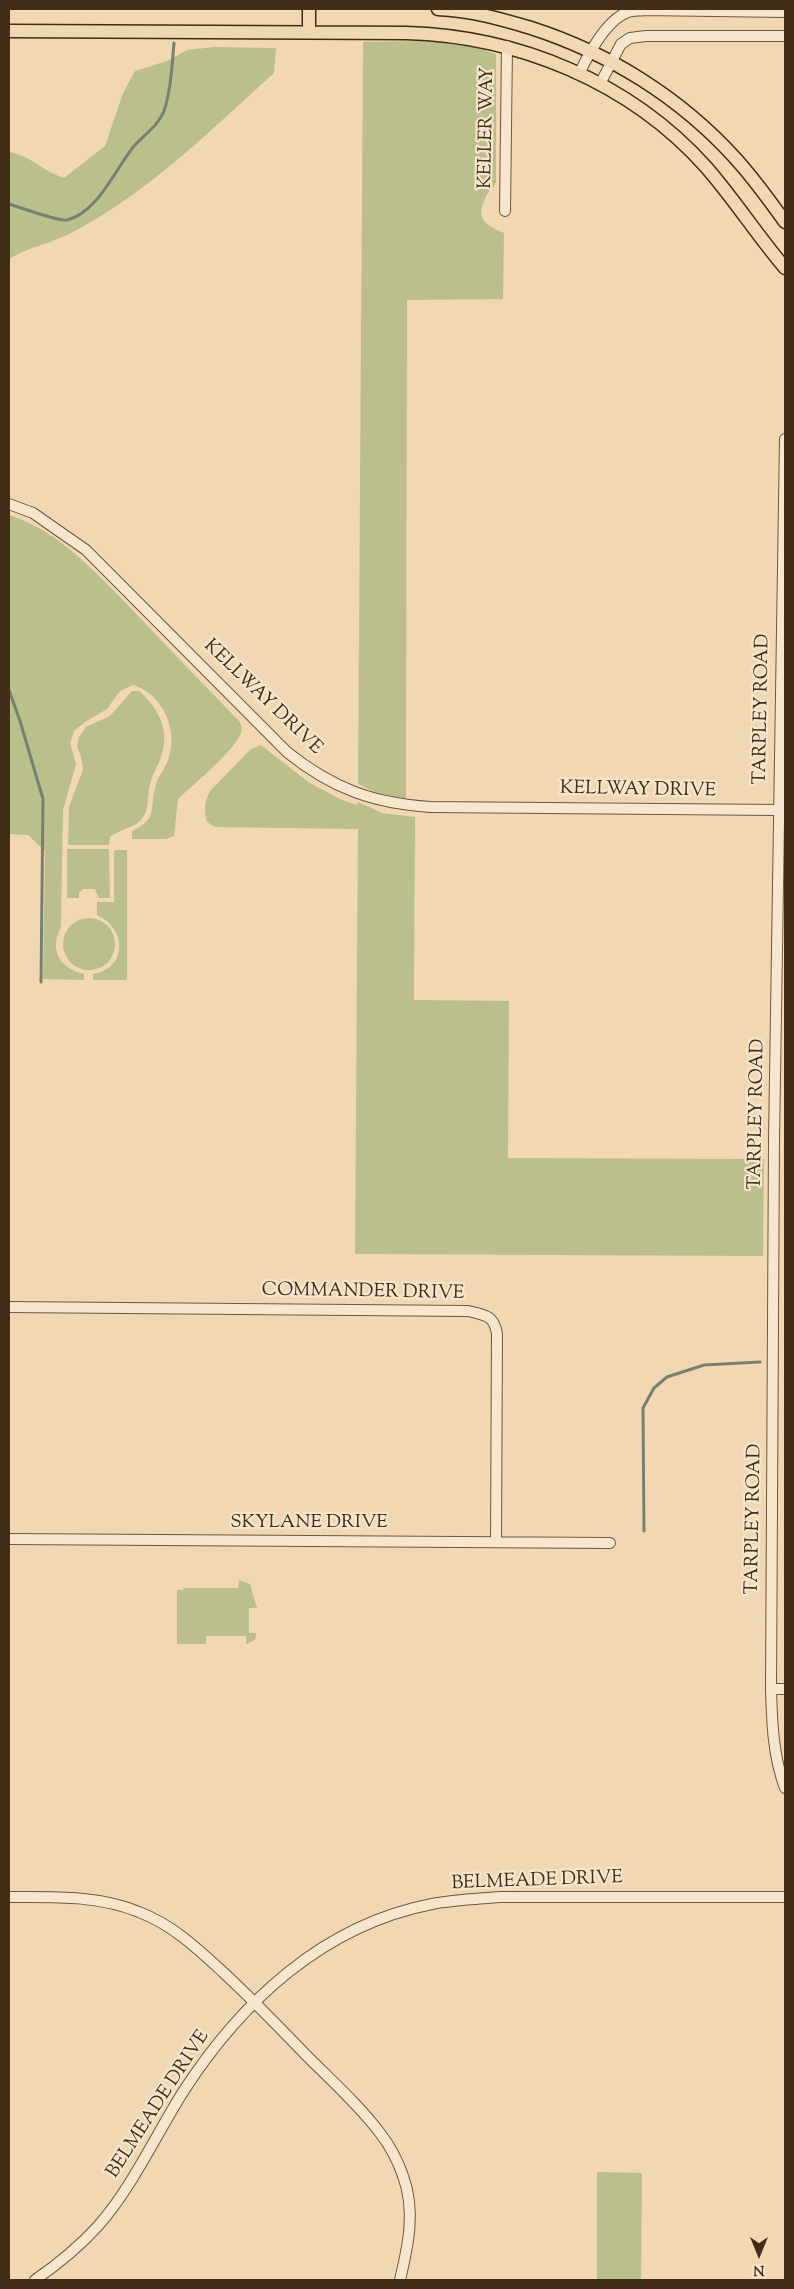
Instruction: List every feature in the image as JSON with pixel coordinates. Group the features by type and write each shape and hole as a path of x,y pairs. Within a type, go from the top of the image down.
{"main road":[{"path":"309,9 309,32"},
{"path":"438,9 486,16 520,24 591,50 647,83 706,129 736,160 785,222"},
{"path":"9,31 435,34 471,38 507,46 554,62 600,84 640,110 679,140 728,192 739,210 785,268"}],"street":[{"path":"579,74 591,50 614,20 628,12 644,10 785,12"},
{"path":"600,84 622,44 630,38 646,36 785,36"},
{"name":"KELLER WAY","path":"505,211 507,46"},
{"name":"TARPLEY ROAD","path":"785,439 778,810 771,1689 774,1749 785,1788"},
{"name":"KELLWAY DRIVE","path":"9,504 33,513 86,550 287,752 321,776 362,796 383,802 430,807 778,810"},
{"name":"COMMANDER DRIVE","path":"9,1307 468,1311 487,1316 495,1323 497,1334 496,1542"},
{"name":"SKYLANE DRIVE","path":"9,1539 610,1543"},
{"path":"771,1689 785,1689"},
{"path":"9,1897 90,1899 115,1903 141,1912 176,1930 254,2001 363,2113 391,2150 404,2177 411,2222 400,2280"},
{"name":"BELMEADE DRIVE","path":"35,2280 68,2256 99,2225 119,2198 184,2091 218,2044 254,2001 293,1968 345,1936 380,1920 432,1904 500,1897 785,1897"}],"green space":[{"path":"431,41 479,48 496,54 496,182 486,197 481,213 482,218 488,225 504,233 503,299 407,300 406,799 375,792 358,784 363,42"},
{"path":"214,47 276,48 274,73 179,158 129,197 67,235 9,259 9,152 31,160 49,172 64,178 105,146 123,93 135,71 167,61 187,50"},
{"path":"9,515 47,533 83,560 240,722 242,727 241,733 231,749 178,799 174,836 166,839 132,839 132,831 146,822 151,814 156,783 170,753 171,732 164,712 158,703 143,689 133,685 120,691 107,709 74,731 70,743 76,764 63,810 61,927 56,950 63,963 75,971 84,974 84,980 43,979 45,851 28,835 9,834"},
{"path":"132,691 139,691 153,706 162,722 164,731 163,750 151,781 145,813 138,823 110,837 109,845 68,845 69,807 83,769 77,747 79,737 86,727 110,716"},
{"path":"261,745 308,782 340,799 357,805 358,802 382,813 415,817 414,1000 509,1001 508,1158 764,1159 763,1256 355,1254 358,829 215,827 207,822 205,806 210,791 251,749"},
{"path":"67,849 109,849 110,898 99,898 95,889 83,889 79,893 79,898 67,898"},
{"path":"114,850 127,850 127,978 126,980 93,980 93,974 104,971 112,965 117,957 119,948 114,929 107,921 97,915 97,902 114,902"},
{"path":"84,918 94,918 108,925 115,939 115,949 108,963 94,970 84,970 74,966 67,959 63,949 63,939 67,929 74,922"},
{"path":"239,1580 250,1584 257,1608 249,1608 249,1633 256,1633 255,1640 246,1644 246,1636 206,1636 206,1644 177,1644 177,1590 183,1590 184,1588 238,1588"},
{"path":"597,2172 642,2173 641,2280 597,2280"}],"waterway":[{"path":"9,204 63,220 78,216 88,208 106,188 135,145 155,125 164,111 170,86 174,43"},
{"path":"9,690 43,799 41,982"},
{"path":"644,1531 643,1408 654,1388 667,1377 704,1365 760,1362"}]}
